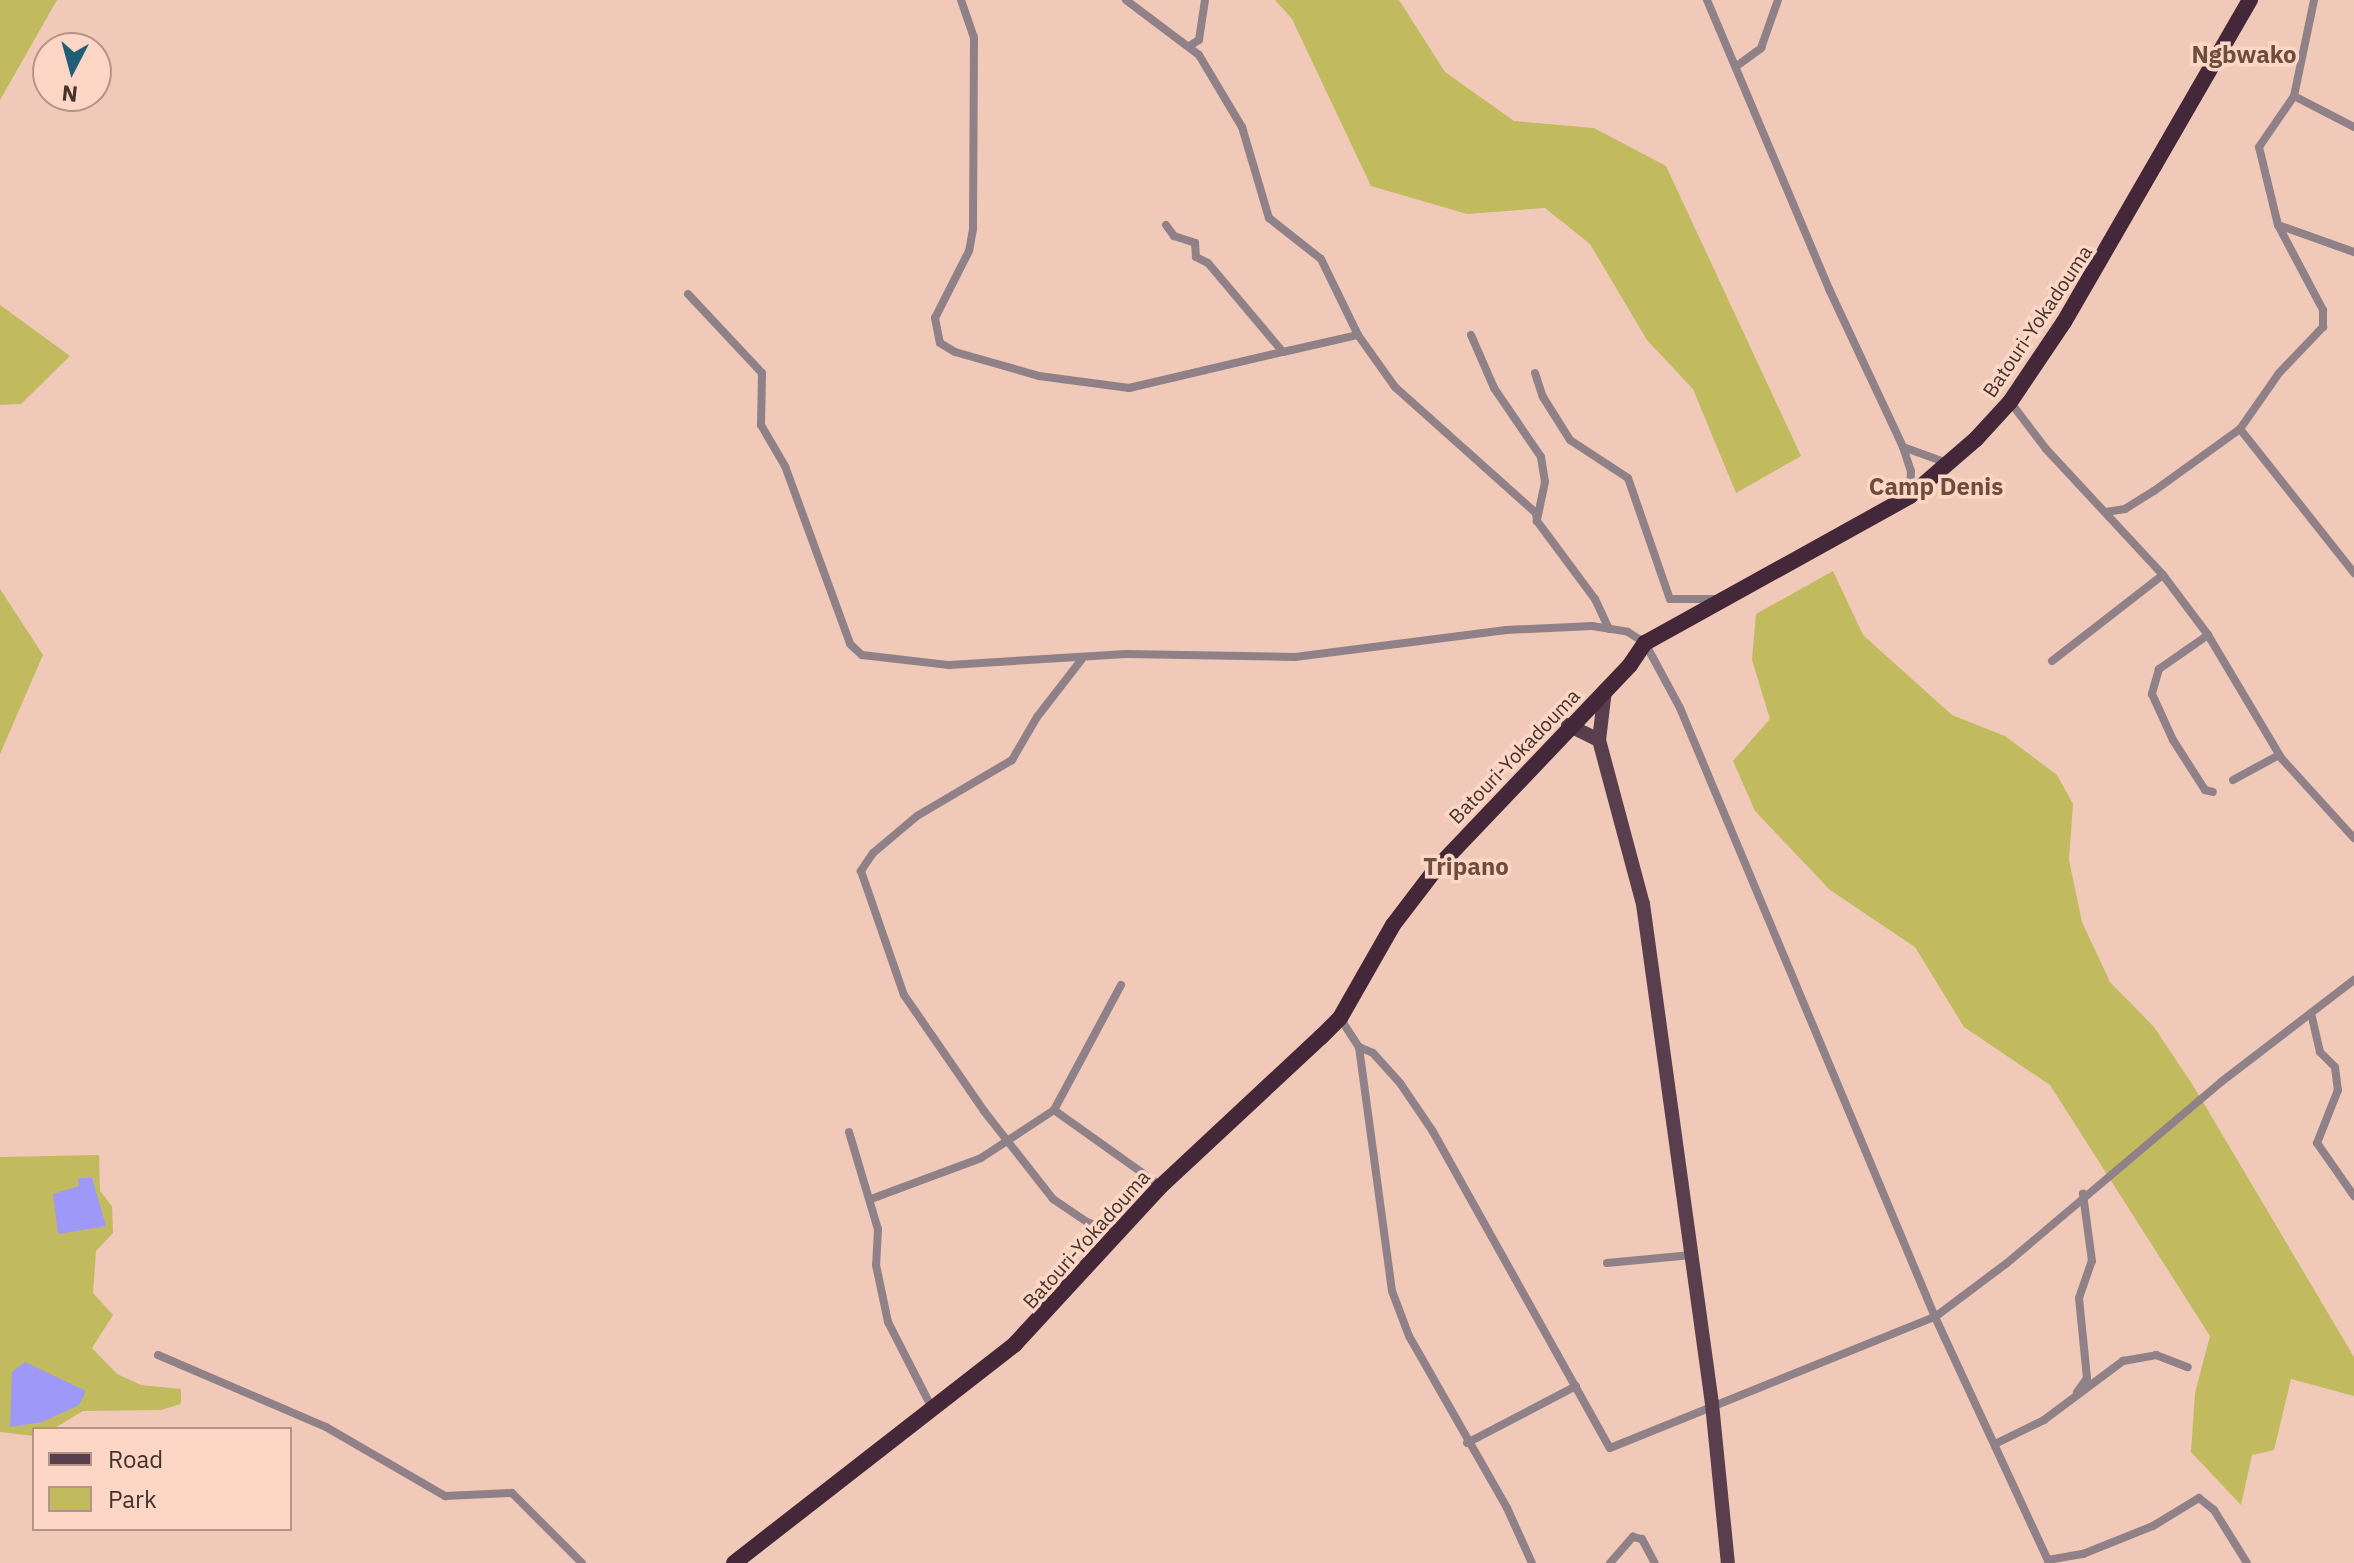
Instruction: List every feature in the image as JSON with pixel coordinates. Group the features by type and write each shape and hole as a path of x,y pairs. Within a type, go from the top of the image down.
{"highway":[{"name":"Batouri-Yokadouma","path":"734,1563 932,1409 1043,1317 1161,1186 1340,1018 1412,898 1645,643 1723,603 1910,496 2010,402 2136,204 2250,0"}],"main road":[{"path":"1605,690 1599,740 1640,890 1712,1404 1728,1563"},
{"path":"1568,725 1599,740"}],"street":[{"path":"961,0 974,37 973,229 969,251 935,318 940,343 955,352 1039,376 1129,388 1358,335"},
{"path":"1126,0 1191,45 1242,127 1269,218 1321,259 1358,335 1395,387 1536,513 1537,521 1595,599 1609,629"},
{"path":"1191,45 1199,40 1205,0"},
{"path":"1707,0 1738,65 1791,204 1903,447 1911,471 1910,496"},
{"path":"1738,65 1761,48 1778,0"},
{"path":"2106,512 2125,509 2240,429 2279,373 2323,327 2323,310 2278,225 2259,147 2294,96 2314,0"},
{"path":"2294,96 2354,127"},
{"path":"1166,225 1174,236 1195,243 1196,257 1208,263 1283,352"},
{"path":"2278,225 2354,252"},
{"path":"688,294 762,373 761,425 785,466 854,651 874,658 949,665 1178,654 1295,657 1506,630 1609,629 1645,643 1680,708 1935,1317 2049,1561 2083,1554 2153,1526 2199,1498 2214,1510 2247,1563"},
{"path":"1471,335 1494,388 1541,457 1545,482 1537,521"},
{"path":"1535,373 1543,397 1570,440 1628,478 1670,599 1713,596 1723,603"},
{"path":"2010,402 2046,449 2163,575 2208,635 2279,755 2354,838"},
{"path":"2240,429 2354,573"},
{"path":"1903,447 1947,463"},
{"path":"2118,526 2125,509"},
{"path":"2052,661 2163,575"},
{"path":"2208,635 2159,669 2152,694 2173,740 2205,790 2213,792"},
{"path":"1082,659 1037,717 1012,760 917,816 873,853 861,871 904,995 1008,1143 1068,1212 1117,1233"},
{"path":"2233,780 2279,755"},
{"path":"1359,1047 1373,1053 1400,1083 1432,1130 1610,1448 1712,1404 1776,1384 1935,1317 2007,1263 2083,1194 2354,980"},
{"path":"871,1199 963,1166 1008,1143 1054,1110 1121,985"},
{"path":"2311,1013 2320,1052 2335,1067 2338,1090 2317,1143 2354,1196"},
{"path":"1340,1018 1359,1047 1392,1291 1409,1336 1467,1443 1507,1508 1532,1563"},
{"path":"1054,1110 1161,1186"},
{"path":"849,1132 878,1229 876,1265 888,1322 932,1409"},
{"path":"2071,1401 2087,1378 2079,1298 2092,1261 2083,1194"},
{"path":"1607,1263 1692,1255"},
{"path":"1995,1444 2071,1401 2123,1361 2141,1354 2188,1367"},
{"path":"158,1355 326,1427 445,1496 512,1493 582,1563"},
{"path":"1467,1443 1576,1386"},
{"path":"1610,1563 1633,1537 1642,1539 1655,1563"}],"green space":[{"path":"0,0 57,0 39,32 32,32 32,44 0,100"},
{"path":"1275,0 1399,0 1445,72 1514,121 1594,128 1666,166 1801,456 1736,493 1693,389 1647,340 1590,244 1545,208 1467,214 1371,186 1292,19"},
{"path":"0,305 70,356 21,404 0,405"},
{"path":"1833,571 1863,635 1952,715 2005,736 2057,775 2073,804 2069,860 2082,922 2110,982 2154,1027 2194,1087 2354,1357 2354,1396 2291,1379 2274,1450 2252,1455 2241,1505 2191,1452 2195,1393 2210,1336 2050,1085 1964,1027 1915,947 1830,890 1755,811 1733,761 1770,719 1752,660 1756,614"},
{"path":"0,589 43,655 0,754"},
{"path":"99,1155 100,1191 112,1206 113,1233 96,1251 93,1293 113,1315 92,1348 117,1374 141,1385 181,1389 181,1404 161,1410 83,1411 56,1427 32,1427 32,1436 0,1432 0,1157"}],"shaded area":[{"path":"78,1178 92,1178 106,1226 58,1234 53,1194 79,1186"},
{"path":"25,1362 86,1391 79,1405 42,1422 10,1427 12,1372"}],"district":[{"name":"Ngbwako","path":"2244,55"},
{"name":"Camp Denis","path":"1936,487"},
{"name":"Tripano","path":"1466,867"}]}
